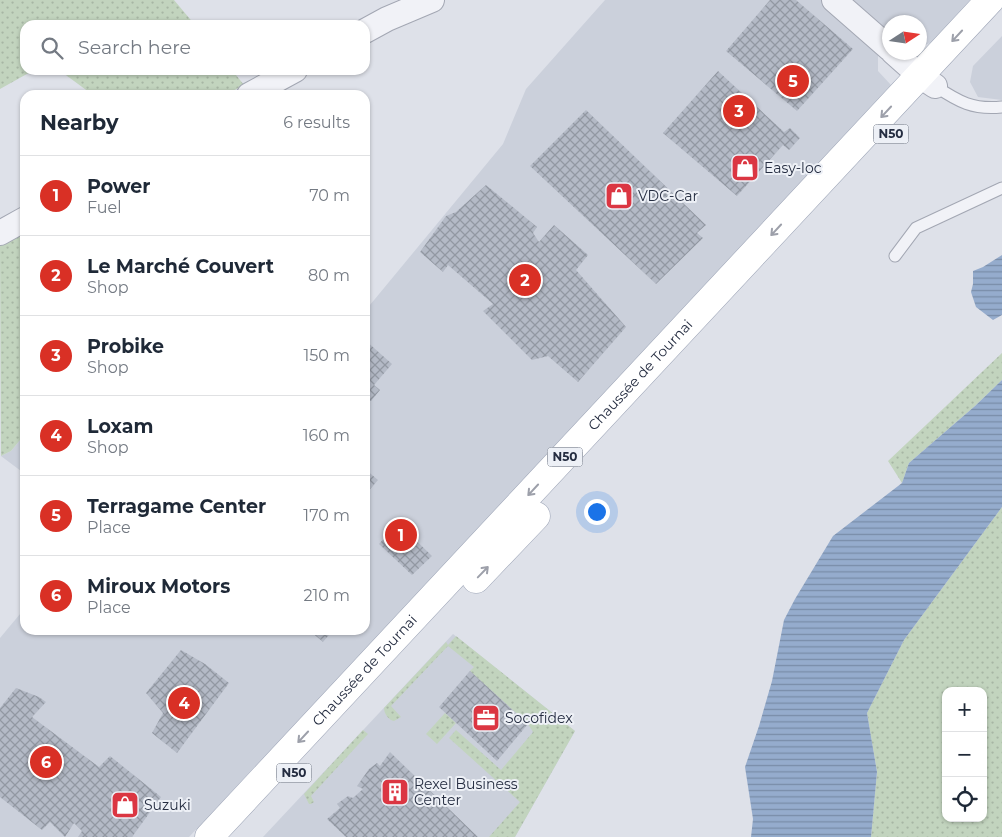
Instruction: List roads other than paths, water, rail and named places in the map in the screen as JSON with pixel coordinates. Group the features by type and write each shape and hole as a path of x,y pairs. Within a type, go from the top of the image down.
{"main road":[{"name":"Chaussée de Tournai","path":"235,837 927,81 990,0"},
{"name":"Chaussée de Tournai","path":"209,837 927,81 1002,15"}],"street":[{"path":"370,28 432,0"},
{"path":"834,0 882,42"},
{"path":"902,60 927,81"},
{"path":"258,90 286,75"},
{"path":"0,233 20,222"}],"lane":[{"path":"927,81 966,104 985,108 1002,107"},
{"path":"895,256 916,228 1002,188"}],"water":[{"path":"1002,255 1002,315 993,320 976,307 971,292 973,271"},
{"path":"1002,380 1002,507 904,640 867,713 877,772 871,837 751,837 753,819 745,767 772,681 784,620 795,599 833,536 902,483 909,463"}],"place":[{"name":"Terragame Center","path":"793,81"},
{"name":"Probike","path":"739,111"},
{"name":"Easy-loc","path":"745,168"},
{"name":"VDC-Car","path":"619,196"},
{"name":"Le Marché Couvert","path":"525,280"},
{"name":"Power","path":"401,535"},
{"name":"Loxam","path":"184,703"},
{"name":"Socofidex","path":"486,718"},
{"name":"Miroux Motors","path":"46,762"},
{"name":"Rexel Business Center","path":"395,792"},
{"name":"Suzuki","path":"125,805"}]}
